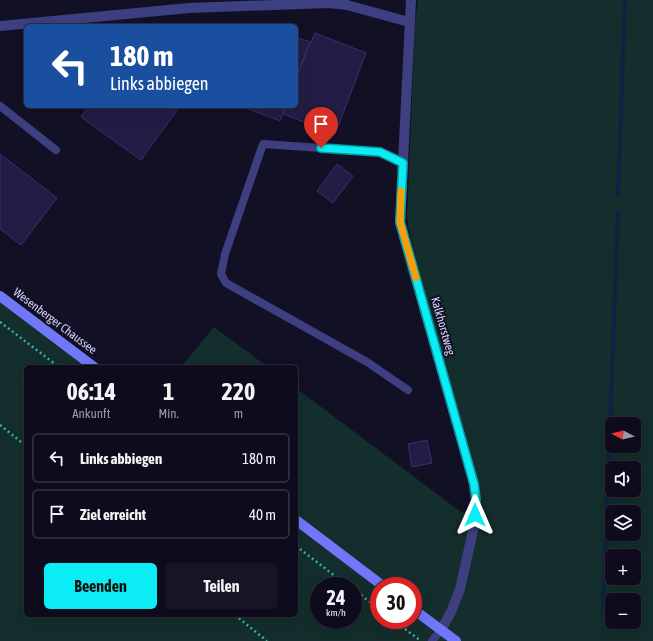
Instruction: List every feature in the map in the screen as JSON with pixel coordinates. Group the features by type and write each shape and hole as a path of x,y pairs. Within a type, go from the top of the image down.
{"main road":[{"name":"Wesenberger Chaussee","path":"0,296 91,365"},
{"path":"298,522 371,577"},
{"path":"422,616 456,641"}],"street":[{"name":"Kalkhorstweg","path":"411,0 400,222 472,476 476,500 474,526 460,589 451,612 441,630"},
{"path":"0,26 189,8 329,3 347,5 409,22"}],"lane":[{"path":"0,106 56,150"},
{"path":"403,163 380,152 263,144 225,254 221,274 226,283 367,362 408,390"},
{"path":"432,641 441,630"}],"path":[{"path":"0,322 56,365"},
{"path":"0,425 24,444"},
{"path":"298,548 336,577"},
{"path":"362,596 370,602"},
{"path":"237,617 267,641"},
{"path":"405,629 421,641"}],"green space":[{"path":"418,0 653,0 653,641 0,641 0,300 87,365 24,365 24,617 298,617 298,390 461,512 473,510 472,492 412,244 407,217 415,23"},
{"path":"214,327 265,365 183,365"}],"building":[{"path":"315,33 366,53 335,134 283,114 285,108 298,108 298,74"},
{"path":"298,38 310,42 298,74"},
{"path":"88,108 179,108 141,160 81,117"},
{"path":"246,108 285,108 280,121"},
{"path":"0,154 57,198 21,245 0,229"},
{"path":"337,164 353,176 333,203 317,191"},
{"path":"427,440 432,463 412,467 408,444"}],"waterway":[{"path":"618,196 625,0"},
{"path":"603,612 618,212"}],"slow traffic":[{"path":"401,191 400,222 416,278"}],"route":[{"path":"321,148 380,152 403,163 400,222 474,484 476,500 475,515"}]}
